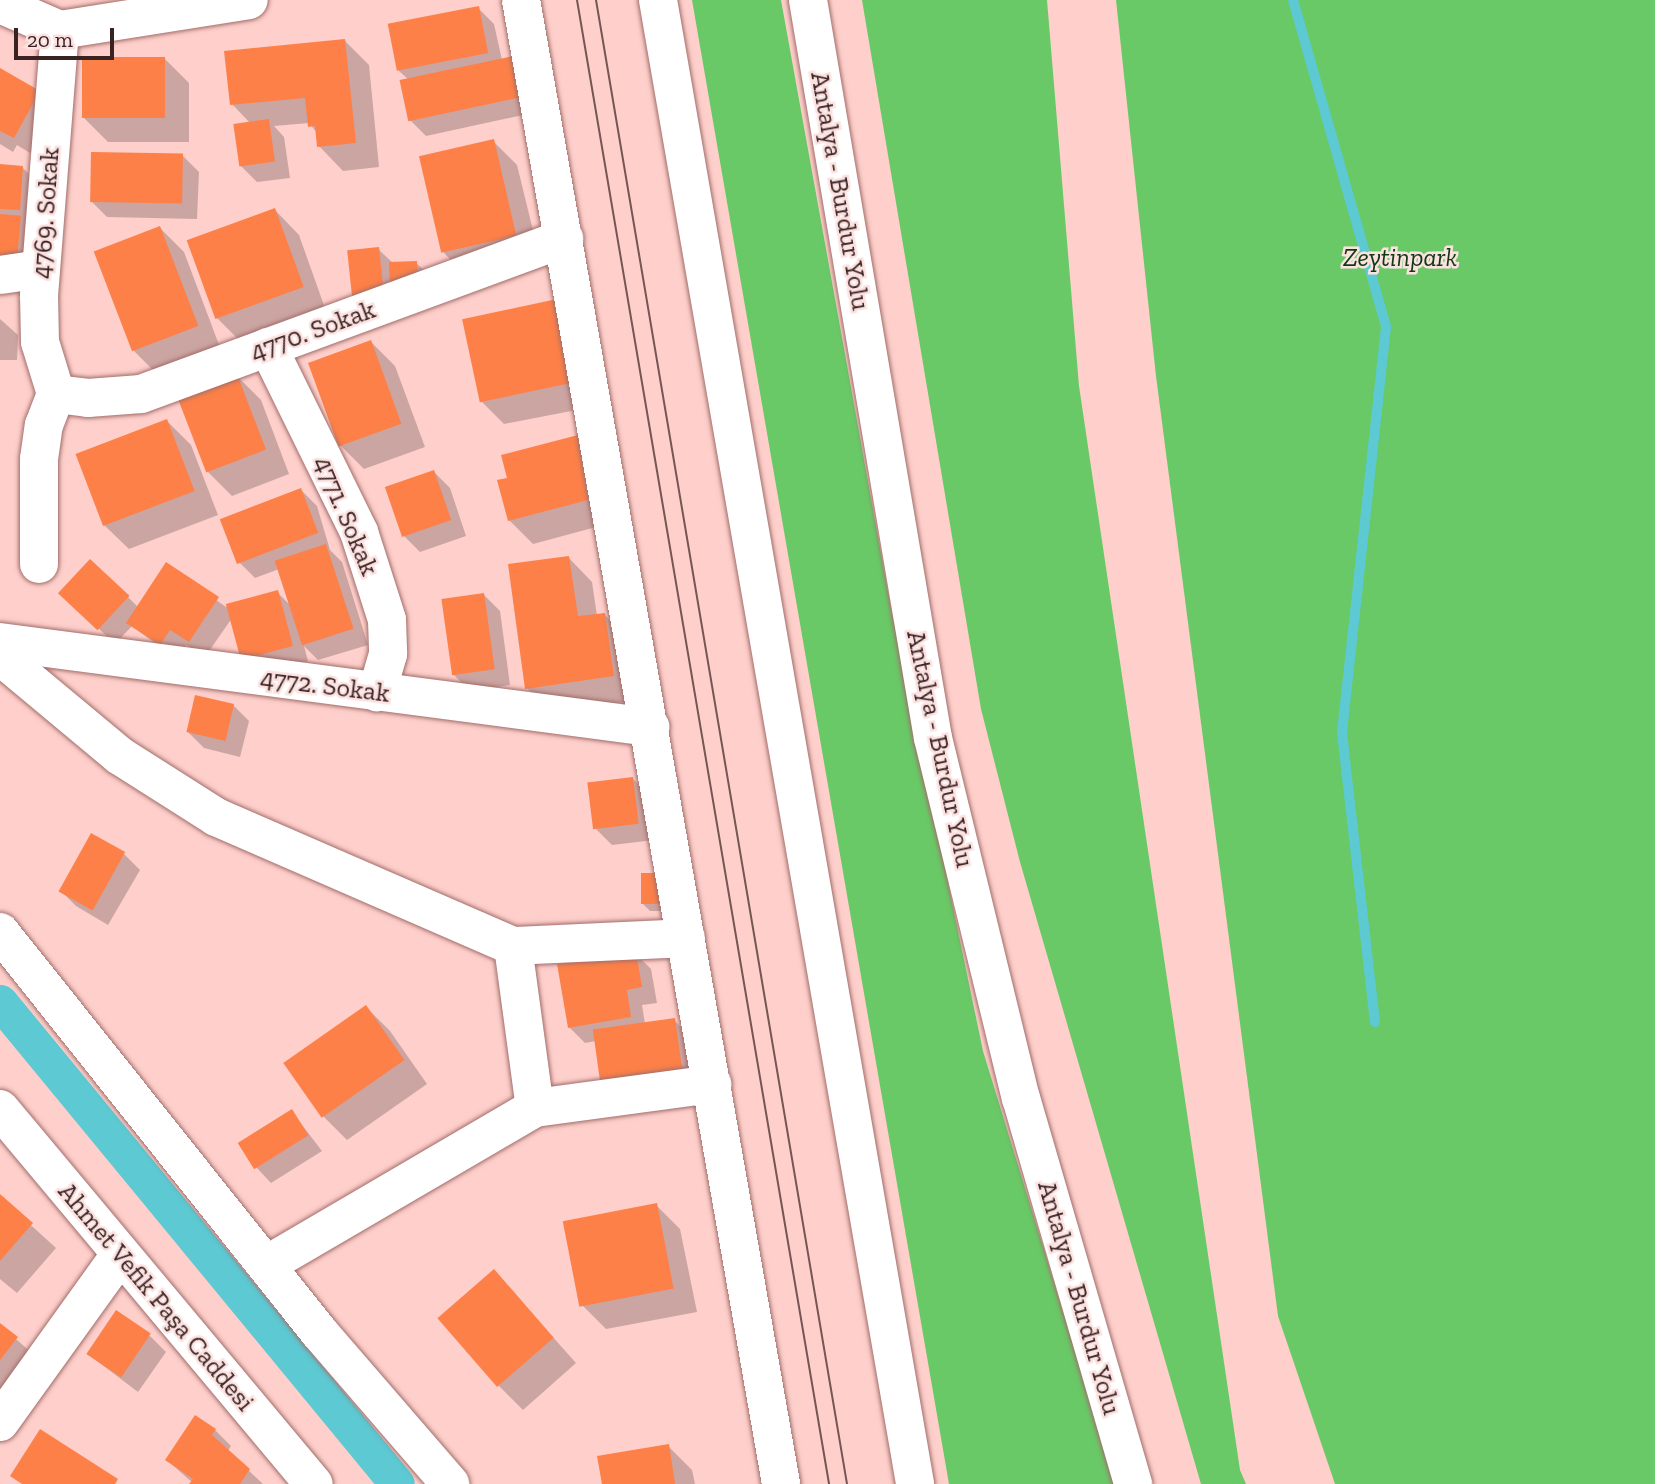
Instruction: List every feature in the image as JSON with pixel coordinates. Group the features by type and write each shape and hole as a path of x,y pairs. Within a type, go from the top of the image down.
{"main road":[{"path":"0,4 60,30 249,0"},
{"path":"521,0 781,1484"},
{"path":"657,0 915,1484"},
{"name":"Antalya - Burdur Yolu","path":"808,0 933,738 1021,1098 1133,1484"},
{"name":"4769. Sokak","path":"56,394 40,342 41,269 60,30"},
{"name":"4770. Sokak","path":"56,394 88,398 141,394 564,238"},
{"path":"0,275 41,269"},
{"name":"4771. Sokak","path":"268,347 359,532 387,620 388,654 377,692"},
{"path":"39,565 39,460 44,425 56,394"},
{"name":"4772. Sokak","path":"0,642 650,727"},
{"path":"0,656 120,756 216,817 513,946 686,938"},
{"path":"0,932 266,1265 450,1484"},
{"path":"513,946 535,1108"},
{"path":"266,1265 535,1108 712,1084"},
{"name":"Ahmet Vefik Paşa Caddesi","path":"0,1109 295,1476"},
{"path":"0,1422 120,1255"}],"green space":[{"path":"692,0 781,0 892,614 983,1051 1116,1484 949,1484"},
{"path":"862,0 1047,0 1079,386 1240,1470 1246,1484 1201,1484 1020,862 981,709"},
{"name":"Zeytinpark","path":"1116,0 1655,0 1655,1484 1335,1484 1278,1316 1156,376"}],"building":[{"path":"479,6 488,53 397,71 388,24"},
{"path":"345,39 356,143 317,147 315,126 308,127 305,98 230,105 224,51"},
{"path":"513,56 522,97 408,121 400,80"},
{"path":"82,57 165,57 165,118 82,118"},
{"path":"0,68 40,91 14,138 0,131"},
{"path":"269,119 275,162 239,167 233,124"},
{"path":"494,139 516,235 441,253 419,156"},
{"path":"91,152 183,154 182,204 90,202"},
{"path":"0,164 23,166 20,210 0,209"},
{"path":"275,208 304,287 215,319 187,240"},
{"path":"0,214 21,216 17,261 0,259"},
{"path":"160,226 198,326 132,351 94,251"},
{"path":"379,247 384,293 352,296 347,250"},
{"path":"417,261 418,287 390,288 389,262"},
{"path":"557,299 575,382 480,402 462,319"},
{"path":"371,340 401,424 338,447 308,363"},
{"path":"237,374 266,450 206,473 177,397"},
{"path":"167,419 195,491 103,526 76,454"},
{"path":"578,435 588,500 508,521 497,480 507,478 501,455"},
{"path":"434,470 451,520 402,537 385,487"},
{"path":"301,488 318,533 237,564 220,519"},
{"path":"326,544 354,629 302,645 275,561"},
{"path":"569,556 578,616 605,613 614,676 525,689 508,564"},
{"path":"90,559 129,596 97,630 58,593"},
{"path":"166,562 219,597 189,642 170,630 160,645 126,623"},
{"path":"278,590 293,646 241,660 226,604"},
{"path":"484,593 495,669 452,675 441,599"},
{"path":"195,695 234,704 225,741 186,732"},
{"path":"633,777 639,824 593,829 587,783"},
{"path":"91,833 125,852 93,911 59,892"},
{"path":"641,873 662,873 662,904 641,904"},
{"path":"636,951 642,987 627,990 631,1017 568,1028 557,964"},
{"path":"366,1005 404,1060 322,1118 283,1063"},
{"path":"675,1018 683,1074 601,1086 593,1030"},
{"path":"292,1109 308,1135 254,1169 238,1143"},
{"path":"0,1194 33,1223 0,1261"},
{"path":"657,1203 674,1288 579,1307 563,1221"},
{"path":"494,1269 554,1338 497,1387 437,1318"},
{"path":"116,1310 151,1333 121,1377 86,1354"},
{"path":"0,1323 18,1337 0,1360"},
{"path":"195,1415 216,1429 212,1435 250,1469 240,1484 189,1484 193,1479 165,1460"},
{"path":"40,1429 118,1479 115,1484 22,1484 10,1476"},
{"path":"669,1444 675,1484 602,1484 597,1456"}],"waterway":[{"path":"1293,0 1386,327 1342,733 1375,1022"},
{"path":"0,1002 397,1484"}],"tram line":[{"path":"577,0 829,1484"},
{"path":"596,0 847,1484"}]}
